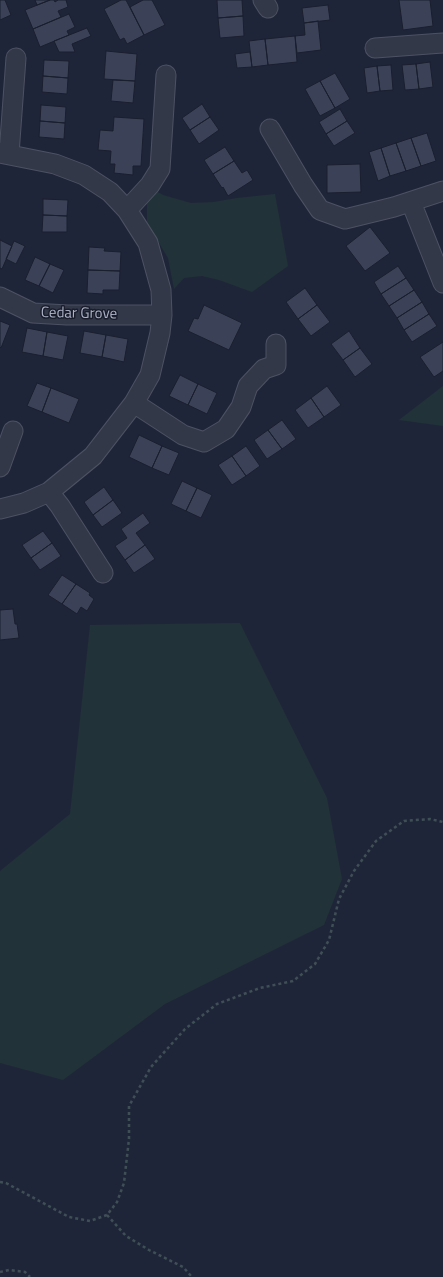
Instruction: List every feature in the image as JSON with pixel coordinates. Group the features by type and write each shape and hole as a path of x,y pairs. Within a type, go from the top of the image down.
{"street":[{"path":"375,48 443,43"},
{"path":"0,509 24,503 49,492 93,456 134,403 150,374 160,333 162,315 161,290 148,243 127,210 110,192 84,175 55,164 5,153 16,58"},
{"path":"127,210 150,185 160,169 166,75"},
{"path":"270,129 303,185 320,210 345,219 411,202 443,191"},
{"path":"411,202 443,283"},
{"name":"Cedar Grove","path":"0,297 33,313 67,315 162,315"},
{"path":"134,403 183,435 204,442 226,429 241,407 248,386 264,369 276,365 276,344"},
{"path":"0,467 13,431"},
{"path":"49,492 60,506 102,573"}],"path":[{"path":"0,1182 6,1183 69,1217 90,1220 107,1215 117,1202 124,1183 129,1140 128,1106 151,1067 185,1029 217,1004 260,988 293,981 315,964 329,940 339,898 354,871 376,841 404,821 430,819 443,822"},
{"path":"107,1215 126,1236 149,1250 183,1267 192,1277"},
{"path":"0,1272 9,1270 25,1272 30,1277"}],"shaded area":[{"path":"156,191 163,195 191,203 214,202 275,194 288,266 252,292 219,280 202,276 184,278 174,289 168,258 147,223 147,200"},
{"path":"443,386 443,426 399,420"},
{"path":"240,623 327,798 342,879 324,925 165,1004 63,1080 0,1063 0,871 70,814 90,625"}],"building":[{"path":"0,0 5,0 11,15 0,20"},
{"path":"35,0 50,0 37,5"},
{"path":"50,0 54,0 55,2 58,0 66,0 68,7 58,11 61,17 33,29 25,10"},
{"path":"121,0 126,0 144,35 127,44 124,38 120,40 104,9"},
{"path":"143,0 152,0 165,25 144,35 130,7"},
{"path":"217,0 242,0 243,16 218,18"},
{"path":"399,0 430,0 433,26 403,30"},
{"path":"328,5 330,20 304,23 302,8"},
{"path":"69,14 75,27 67,31 69,35 40,47 33,29"},
{"path":"243,16 244,36 220,38 218,18"},
{"path":"318,21 321,50 297,53 295,36 305,35 304,23"},
{"path":"87,28 91,36 72,44 75,52 59,52 54,41"},
{"path":"295,36 297,62 268,65 265,39"},
{"path":"265,39 268,65 252,67 249,41"},
{"path":"106,51 137,54 135,81 104,79"},
{"path":"250,52 252,67 237,68 235,54"},
{"path":"44,60 69,61 68,78 43,76"},
{"path":"430,62 433,87 419,89 416,64"},
{"path":"416,64 419,89 405,90 402,65"},
{"path":"391,65 393,90 380,91 377,66"},
{"path":"377,66 380,91 367,93 364,68"},
{"path":"335,73 350,99 335,108 320,81"},
{"path":"43,76 68,78 67,94 42,92"},
{"path":"113,80 135,81 133,103 111,101"},
{"path":"320,81 335,108 320,116 305,89"},
{"path":"202,104 210,117 190,130 182,118"},
{"path":"41,105 66,107 65,123 40,121"},
{"path":"340,109 347,121 326,134 319,122"},
{"path":"114,117 144,119 141,166 133,166 133,175 114,173 115,164 110,164 111,151 98,150 100,130 113,131"},
{"path":"210,117 219,130 199,144 190,130"},
{"path":"40,121 65,123 64,139 39,137"},
{"path":"347,121 355,133 334,146 326,134"},
{"path":"427,133 436,161 421,166 411,138"},
{"path":"411,138 421,166 406,171 396,143"},
{"path":"396,143 406,171 390,176 381,148"},
{"path":"225,147 234,161 213,174 204,160"},
{"path":"381,148 390,176 378,181 369,152"},
{"path":"234,161 242,173 247,170 253,180 228,196 213,174"},
{"path":"360,164 361,192 327,193 327,165"},
{"path":"43,199 68,200 67,216 43,215"},
{"path":"43,215 67,216 67,232 42,232"},
{"path":"370,227 390,253 365,271 346,246"},
{"path":"0,240 12,246 2,269 0,268"},
{"path":"14,241 25,246 16,264 6,259"},
{"path":"89,247 105,248 104,251 121,252 120,271 88,270"},
{"path":"35,257 50,264 39,286 25,280"},
{"path":"50,264 64,270 53,293 39,286"},
{"path":"398,266 406,278 381,294 374,282"},
{"path":"88,270 120,271 119,290 103,290 103,294 87,293"},
{"path":"406,278 414,290 389,306 381,294"},
{"path":"305,288 317,305 298,319 286,302"},
{"path":"414,290 422,302 397,318 389,306"},
{"path":"422,302 429,314 404,330 397,318"},
{"path":"204,305 242,323 229,350 188,331 194,318 198,319"},
{"path":"317,305 330,322 311,336 298,319"},
{"path":"429,314 437,326 412,342 404,330"},
{"path":"0,321 10,325 1,348 0,347"},
{"path":"27,328 47,332 43,356 22,352"},
{"path":"84,331 106,335 102,357 80,353"},
{"path":"349,331 360,348 343,360 331,344"},
{"path":"47,332 68,336 63,360 43,356"},
{"path":"106,335 128,339 124,362 102,357"},
{"path":"443,342 443,371 434,377 420,357"},
{"path":"360,348 372,364 355,377 343,360"},
{"path":"180,375 198,384 188,405 169,396"},
{"path":"37,383 51,388 42,412 27,406"},
{"path":"198,384 217,393 207,414 188,405"},
{"path":"327,386 341,405 324,417 311,398"},
{"path":"51,388 79,399 69,423 42,412"},
{"path":"311,398 324,417 308,428 295,410"},
{"path":"282,420 296,439 282,449 268,430"},
{"path":"268,430 282,449 267,459 254,440"},
{"path":"139,435 162,446 152,468 129,457"},
{"path":"162,446 179,453 169,475 152,468"},
{"path":"246,446 260,466 246,476 232,456"},
{"path":"232,456 246,476 232,485 218,465"},
{"path":"182,481 197,488 186,511 171,504"},
{"path":"104,487 113,500 93,515 84,502"},
{"path":"197,488 212,495 201,518 186,511"},
{"path":"113,500 122,513 102,527 93,515"},
{"path":"143,513 150,523 136,533 145,545 125,560 115,546 127,538 121,529"},
{"path":"43,531 52,543 31,558 22,545"},
{"path":"52,543 61,556 40,570 31,558"},
{"path":"145,545 155,559 134,573 125,560"},
{"path":"62,575 76,584 62,604 48,595"},
{"path":"76,584 90,593 89,595 94,599 87,611 81,607 77,614 62,604"},
{"path":"13,609 19,638 0,640 0,610"}]}
